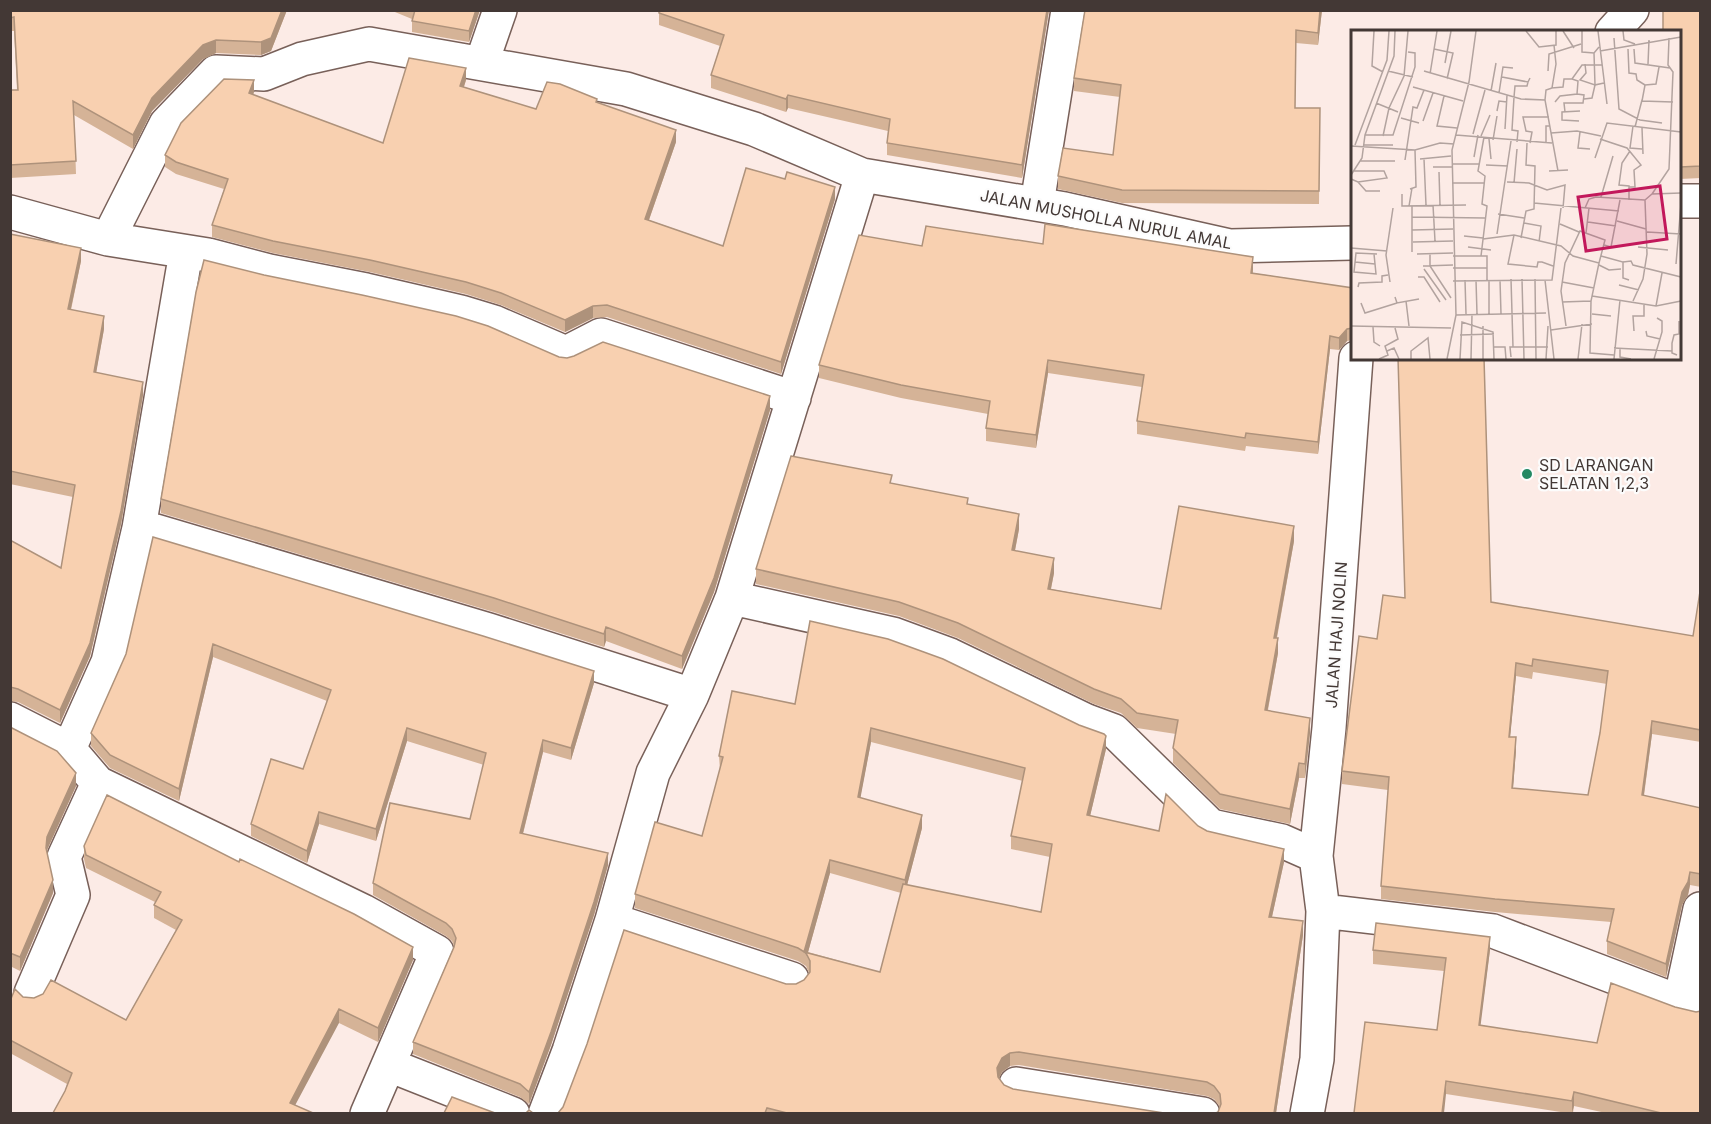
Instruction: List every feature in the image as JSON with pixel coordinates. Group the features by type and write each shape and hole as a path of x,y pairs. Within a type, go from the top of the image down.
{"street":[{"path":"482,62 500,10"},
{"path":"1037,204 1068,10"},
{"path":"1614,30 1632,10"},
{"name":"JALAN MUSHOLLA NURUL AMAL","path":"108,238 166,123 216,72 264,74 302,58 369,44 626,89 753,129 862,175 1037,204 1230,246 1351,243"},
{"path":"545,1113 569,1051 612,920 653,773 692,694 732,598 862,175"},
{"path":"1681,201 1701,201"},
{"path":"10,212 108,238 208,255 269,271 461,312 495,322 566,353 601,335 794,398"},
{"path":"69,749 108,662 140,528 186,252"},
{"name":"JALAN HAJI NOLIN","path":"1307,1113 1317,1059 1323,911 1316,856 1329,728 1356,360"},
{"path":"140,528 489,630 692,694"},
{"path":"732,598 893,634 950,655 1087,721 1114,731 1211,826 1282,841 1316,856"},
{"path":"10,719 69,749 98,783 363,912 437,952 367,1113"},
{"path":"31,993 73,895 64,857 98,783"},
{"path":"1323,911 1493,931 1690,1005 1701,909"},
{"path":"612,920 792,979"},
{"path":"388,1065 513,1113"},
{"path":"1016,1084 1203,1113"}],"building":[{"path":"10,10 282,10 271,38 261,42 216,40 203,45 152,98 133,135 73,101 76,161 10,165 10,90 18,90 14,17 10,18"},
{"path":"415,10 476,10 469,31 412,21"},
{"path":"659,10 1047,10 1022,165 887,143 890,119 788,95 786,99 711,75 724,35 659,13"},
{"path":"1085,10 1320,10 1318,33 1296,30 1295,108 1320,108 1319,191 1122,190 1058,176 1063,148 1113,155 1121,85 1074,78"},
{"path":"1663,10 1701,10 1701,166 1681,167 1681,30 1663,30"},
{"path":"409,58 466,68 460,86 536,109 547,82 560,84 597,99 596,102 676,130 645,219 723,246 746,168 785,179 787,172 835,187 781,362 607,305 593,306 565,320 501,293 466,282 273,241 212,225 228,179 176,162 165,155 181,123 224,79 254,80 249,93 383,143"},
{"path":"1045,224 1253,257 1251,273 1351,288 1351,328 1347,329 1339,338 1330,336 1318,442 1246,433 1245,438 1137,421 1144,375 1048,360 1036,435 986,428 990,401 901,385 819,365 859,235 922,246 926,226 1043,244"},
{"path":"10,234 81,248 68,309 104,316 94,372 143,382 121,511 90,643 60,710 10,687 10,540 61,568 75,485 10,471"},
{"path":"204,260 456,316 488,326 559,357 574,356 603,342 770,396 714,578 682,656 606,627 604,634 494,598 161,499 196,292"},
{"path":"1398,360 1484,360 1491,602 1693,636 1701,585 1701,730 1652,721 1642,795 1701,808 1701,874 1690,872 1688,882 1682,892 1666,964 1607,941 1614,909 1381,886 1389,777 1342,771 1359,636 1377,639 1383,595 1405,598","holes":["1533,659 1608,671 1600,733 1588,795 1512,788 1516,737 1509,737 1516,663 1532,666"]},
{"path":"791,456 892,475 890,483 968,498 967,504 1019,514 1012,550 1054,558 1048,589 1161,609 1179,506 1294,526 1274,638 1278,638 1265,710 1310,718 1305,764 1299,763 1290,809 1220,794 1173,748 1178,720 1137,713 1121,699 1094,689 958,623 899,602 756,569"},
{"path":"153,537 594,671 571,748 543,740 520,833 608,853 594,902 529,1092 520,1084 413,1042 456,938 446,923 373,883 390,803 470,819 486,753 407,728 376,829 319,812 307,851 251,824 271,759 303,769 331,690 213,644 179,789 110,755 91,733 126,654"},
{"path":"810,621 888,639 943,659 1079,725 1104,734 1106,736 1087,815 1159,831 1166,794 1198,826 1207,831 1284,849 1269,917 1303,921 1274,1113 1216,1113 1221,1104 1220,1094 1214,1086 1207,1082 1019,1052 1010,1053 1002,1058 997,1068 998,1077 1004,1085 1013,1089 1164,1113 787,1113 767,1108 765,1113 558,1113 563,1107 587,1044 624,930 786,984 796,984 804,980 810,972 810,961 805,952 880,972 903,884 1041,912 1052,844 1011,836 1025,768 871,728 858,797 922,815 905,880 830,860 804,952 798,948 635,894 655,822 702,836 723,757 719,756 732,691 795,704"},
{"path":"10,727 57,751 76,773 47,837 46,848 53,880 20,957 10,953"},
{"path":"107,795 239,862 240,859 354,914 413,947 378,1028 339,1009 290,1103 313,1113 53,1113 72,1073 10,1040 10,1001 15,989 23,997 34,998 43,994 51,980 126,1020 182,920 154,905 161,892 86,855 84,846"},
{"path":"1376,923 1490,937 1479,1025 1597,1043 1611,983 1675,1007 1701,1011 1701,1113 1661,1113 1574,1092 1572,1101 1446,1081 1442,1113 1354,1113 1365,1022 1437,1030 1446,958 1373,950"},
{"path":"452,1097 495,1113 444,1113"}],"place":[{"name":"SD LARANGAN SELATAN 1,2,3","path":"1527,474"}]}
